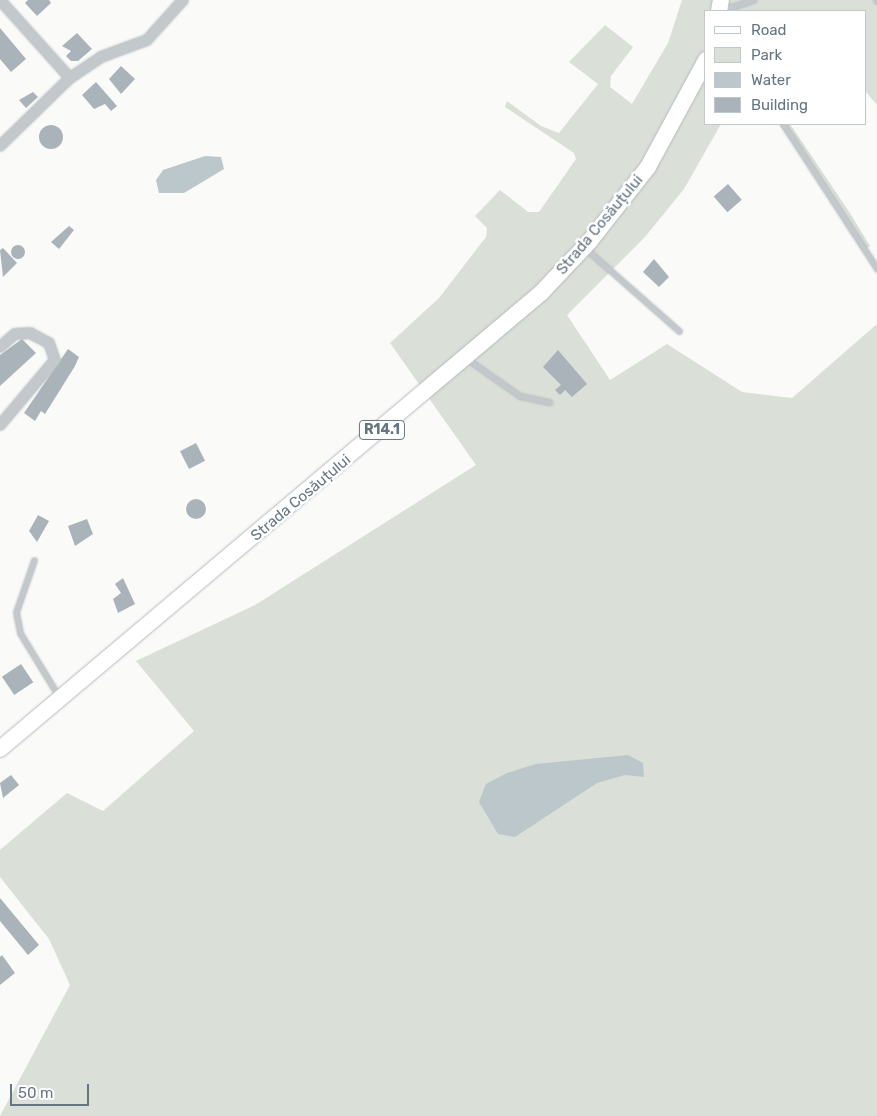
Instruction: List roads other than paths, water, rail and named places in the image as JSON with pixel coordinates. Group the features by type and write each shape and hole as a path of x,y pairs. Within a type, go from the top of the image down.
{"main road":[{"name":"Strada Cosăuțului","path":"0,749 467,358 584,247 648,167 704,64"}],"street":[{"path":"0,0 70,78"},
{"path":"0,146 70,78 101,57 147,40 183,0"},
{"path":"0,347 15,334 24,333 49,343 55,360 43,380 0,424"}],"lane":[{"path":"720,7 753,0"},
{"path":"784,125 877,269"},
{"path":"584,247 679,331"},
{"path":"467,358 520,396 549,402"},
{"path":"34,560 16,612 20,633 60,698"}],"water":[{"path":"205,156 221,157 224,169 184,193 159,193 156,180 163,170"},
{"path":"628,755 643,763 644,777 625,775 597,783 515,837 498,834 479,802 486,784 507,773 536,764"}]}
